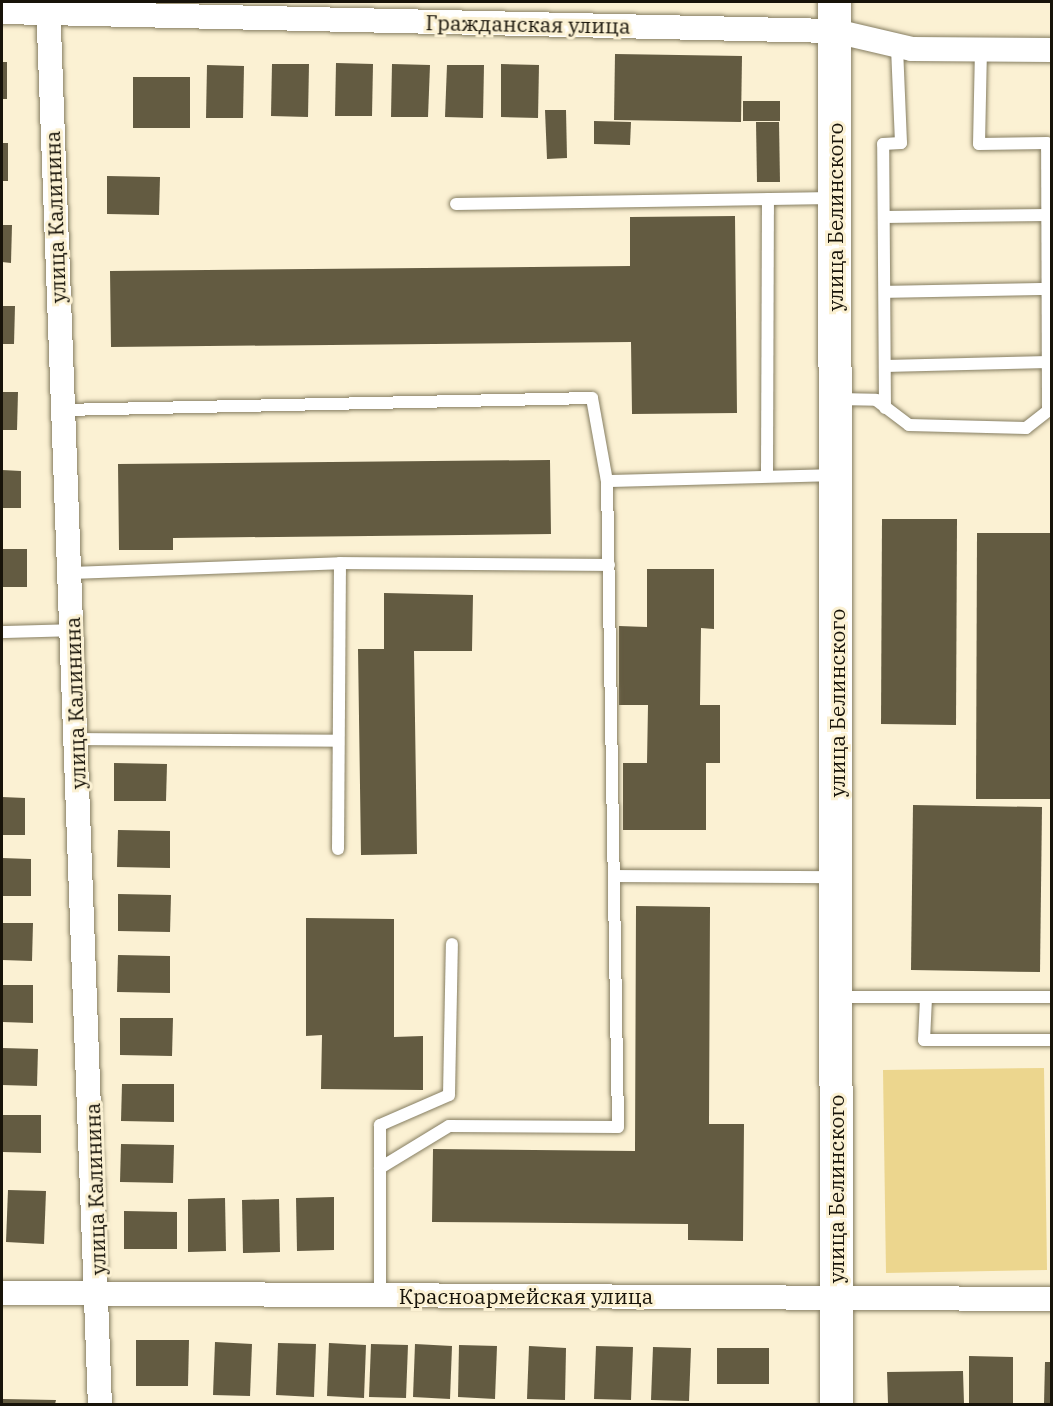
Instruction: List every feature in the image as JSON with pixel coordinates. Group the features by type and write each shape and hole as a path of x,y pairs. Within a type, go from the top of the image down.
{"street":[{"name":"Гражданская улица","path":"2,12 48,7 834,16 897,46 981,50 1052,50"},
{"name":"улица Калинина","path":"48,7 100,1294 100,1404"},
{"name":"улица Белинского","path":"834,16 837,399 837,877 834,997 836,1404"},
{"name":"Красноармейская улица","path":"2,1293 1052,1299"}],"lane":[{"path":"885,408 883,144 901,143 897,46"},
{"path":"837,399 876,400 909,425 1026,428 1048,411 1047,143 979,144 981,50"},
{"path":"456,204 835,198"},
{"path":"767,475 768,199"},
{"path":"884,217 1047,215"},
{"path":"885,292 1048,289"},
{"path":"885,366 1048,362"},
{"path":"63,410 592,398 607,481 618,1127 449,1126 380,1168"},
{"path":"607,481 767,475 837,475"},
{"path":"70,573 340,563 609,565"},
{"path":"338,849 340,563"},
{"path":"2,632 72,630"},
{"path":"76,739 338,741"},
{"path":"615,876 837,877"},
{"path":"380,1296 380,1125 449,1095 452,944"},
{"path":"834,997 1052,998"},
{"path":"926,998 924,1040 1052,1040"}],"shaded area":[{"path":"1044,1068 1047,1270 886,1273 883,1070"}],"building":[{"path":"615,54 742,56 741,122 614,120"},
{"path":"2,62 7,62 7,99 2,99"},
{"path":"336,63 373,64 372,116 335,116"},
{"path":"272,64 309,64 308,117 271,116"},
{"path":"392,64 430,65 428,117 391,117"},
{"path":"501,64 539,65 538,118 501,117"},
{"path":"207,65 244,66 243,118 206,118"},
{"path":"447,65 484,65 483,118 445,117"},
{"path":"133,77 190,77 190,128 133,128"},
{"path":"743,101 780,101 780,121 743,121"},
{"path":"545,110 566,110 567,158 547,159"},
{"path":"594,121 631,122 630,145 594,144"},
{"path":"756,122 779,122 780,182 757,182"},
{"path":"2,143 8,143 8,181 2,181"},
{"path":"107,176 160,177 159,215 107,214"},
{"path":"735,216 737,413 632,414 631,342 111,347 110,271 630,266 630,217"},
{"path":"2,225 12,225 11,263 2,262"},
{"path":"2,306 15,306 14,344 2,344"},
{"path":"2,392 18,392 17,430 2,430"},
{"path":"550,460 551,534 173,538 173,550 119,550 118,464"},
{"path":"2,470 21,471 21,508 2,508"},
{"path":"882,519 957,519 956,725 881,724"},
{"path":"977,533 1052,533 1052,799 976,799"},
{"path":"2,549 27,549 27,587 2,587"},
{"path":"647,569 714,569 714,629 701,628 700,705 720,705 720,763 706,763 706,830 623,830 623,763 647,763 648,705 619,705 619,626 647,627"},
{"path":"384,593 473,595 472,651 414,651 417,854 361,855 358,649 384,649"},
{"path":"114,763 167,764 166,801 114,801"},
{"path":"2,797 25,798 25,835 2,835"},
{"path":"913,805 1042,807 1040,972 911,970"},
{"path":"118,830 170,831 170,868 117,867"},
{"path":"2,858 31,859 31,896 2,896"},
{"path":"118,894 171,895 170,932 118,931"},
{"path":"636,906 710,907 709,1124 744,1124 743,1241 688,1240 688,1224 432,1222 433,1149 635,1151"},
{"path":"306,918 394,919 394,1037 423,1036 423,1090 321,1089 322,1035 306,1036"},
{"path":"2,923 33,923 32,961 2,960"},
{"path":"118,955 170,956 170,993 117,992"},
{"path":"2,985 33,985 33,1023 2,1022"},
{"path":"120,1018 173,1018 172,1056 120,1055"},
{"path":"2,1048 38,1049 37,1086 2,1085"},
{"path":"122,1084 174,1084 174,1122 121,1121"},
{"path":"2,1115 41,1115 41,1153 2,1152"},
{"path":"121,1144 174,1145 173,1183 120,1182"},
{"path":"8,1190 46,1191 44,1244 6,1242"},
{"path":"334,1197 334,1250 297,1251 296,1198"},
{"path":"225,1198 226,1251 188,1252 188,1199"},
{"path":"279,1199 280,1252 243,1253 242,1200"},
{"path":"124,1211 177,1212 177,1249 124,1249"},
{"path":"136,1340 189,1340 188,1386 136,1386"},
{"path":"215,1342 252,1344 250,1396 213,1395"},
{"path":"278,1343 316,1344 314,1397 276,1395"},
{"path":"329,1343 366,1345 364,1398 327,1396"},
{"path":"371,1344 408,1345 406,1398 369,1397"},
{"path":"415,1344 452,1346 450,1399 413,1397"},
{"path":"459,1345 497,1346 495,1399 458,1397"},
{"path":"529,1346 566,1348 565,1400 527,1399"},
{"path":"596,1346 633,1347 631,1400 594,1399"},
{"path":"653,1347 691,1348 689,1401 651,1400"},
{"path":"717,1348 769,1348 769,1384 717,1384"},
{"path":"969,1356 1013,1357 1013,1404 969,1404"},
{"path":"1045,1362 1052,1362 1052,1404 1044,1404"},
{"path":"963,1371 964,1404 888,1404 887,1372"},
{"path":"3,1399 56,1400 55,1404 3,1404"}]}
